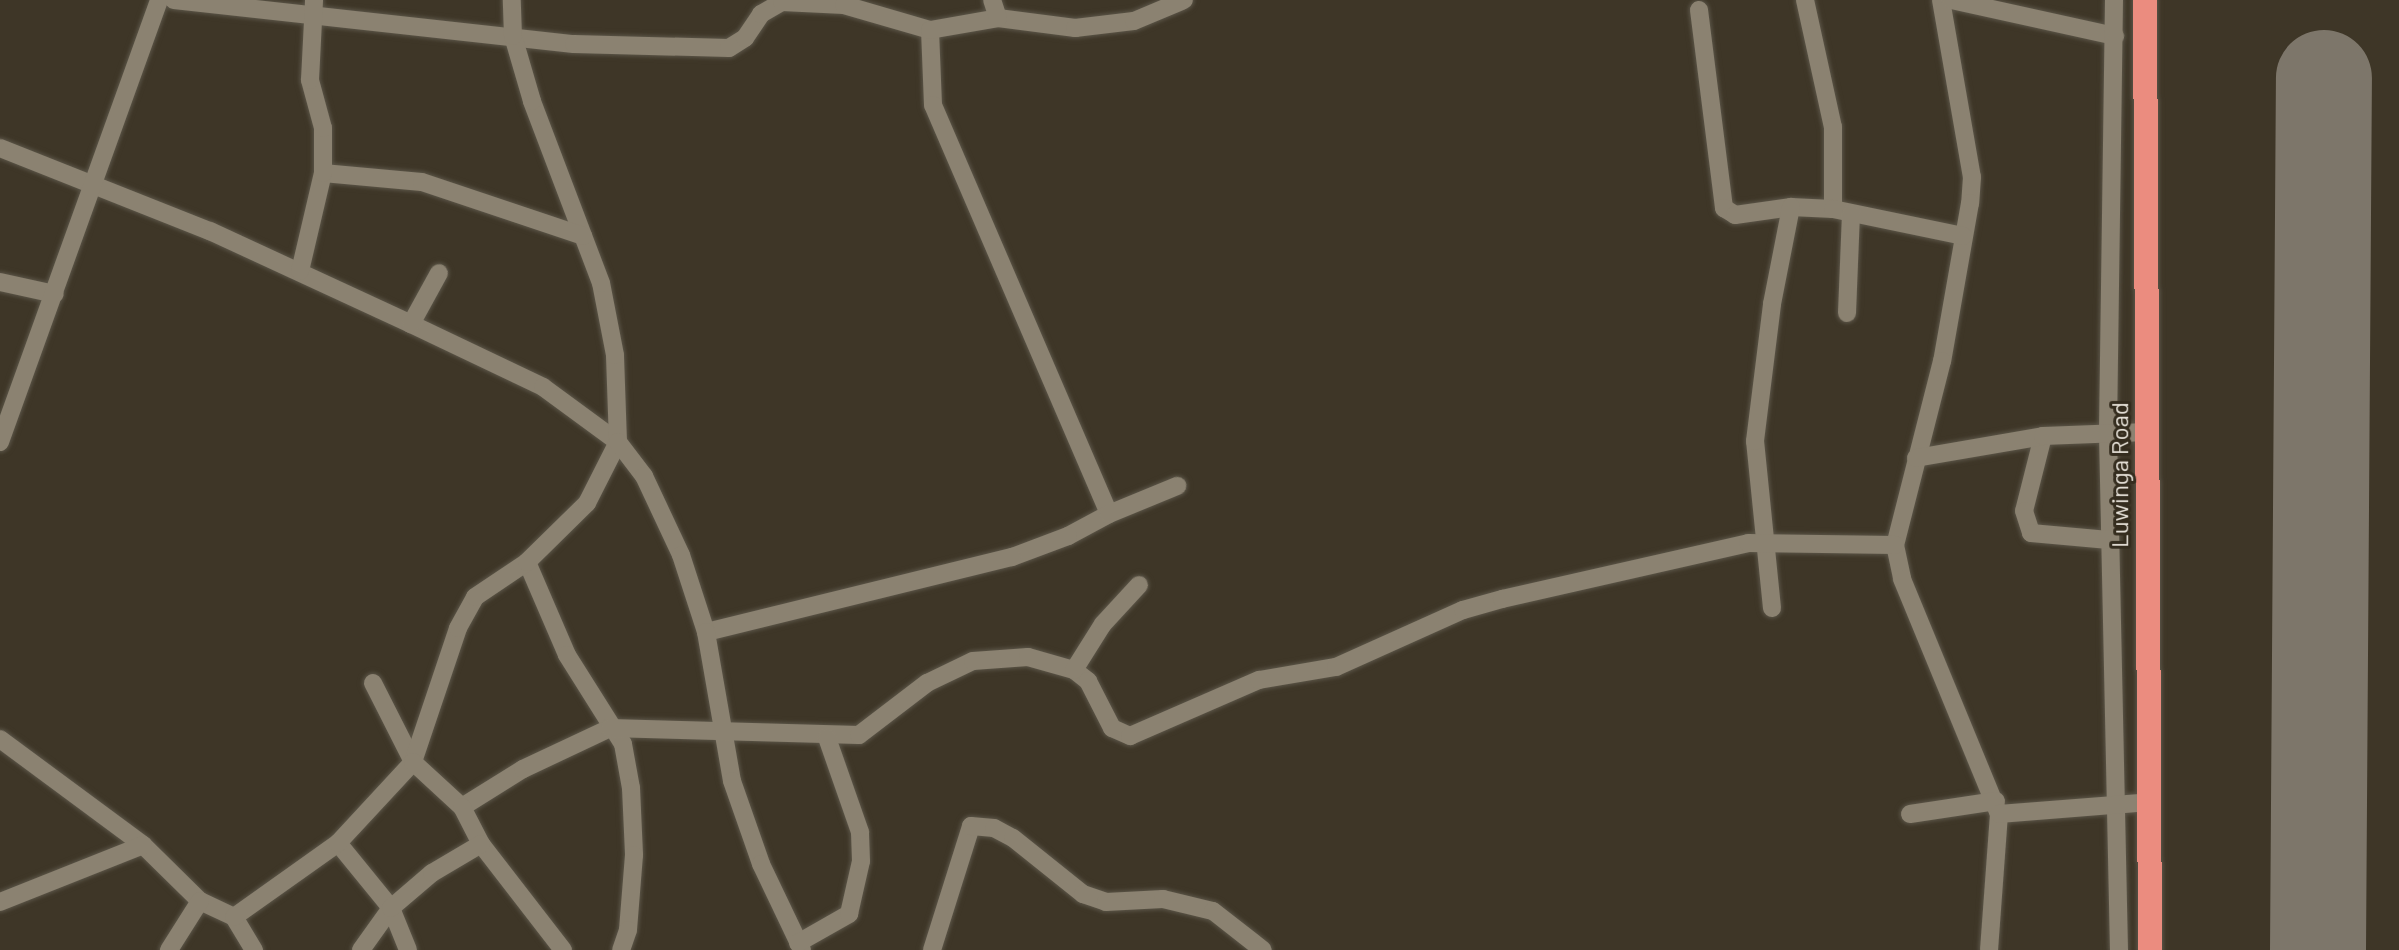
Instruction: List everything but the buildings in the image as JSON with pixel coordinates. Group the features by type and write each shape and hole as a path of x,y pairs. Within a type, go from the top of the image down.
{"highway":[{"name":"Luwinga Road","path":"2145,0 2150,950"}],"street":[{"path":"0,442 159,0"},
{"path":"174,0 314,8 574,44 729,48 745,38 771,4 815,0 930,30 995,9 1075,28 1134,21 1184,0"},
{"path":"234,917 338,843 413,762 458,628 475,597 527,562 587,503 618,442 615,355 601,283 560,182 513,36 512,0"},
{"path":"1805,0 1833,127 1842,212 1847,313"},
{"path":"1941,0 1972,177 1942,361 1895,545 1902,579 1997,808 1989,950"},
{"path":"1951,0 2115,36"},
{"path":"2114,0 2108,434 2119,950"},
{"path":"300,271 323,173 323,128 310,80 314,8"},
{"path":"1699,10 1724,208 1735,215 1791,207 1842,212 1963,236"},
{"path":"930,30 933,105 1109,514"},
{"path":"0,148 94,182 300,271 543,387 618,442 644,476 681,555 706,632 732,781 761,864 800,946 849,914 861,861 860,832 827,738"},
{"path":"323,173 422,182 583,236"},
{"path":"1772,608 1755,441 1772,304 1791,207"},
{"path":"411,324 439,273"},
{"path":"0,282 55,294"},
{"path":"1916,458 2043,436 2147,432"},
{"path":"2043,436 2024,511 2031,533 2109,540"},
{"path":"706,632 1012,557 1177,486"},
{"path":"462,807 523,769 610,728 723,729 827,738 859,735 927,683 973,661 1028,657 1074,670 1088,681 1112,728 1130,736 1259,680 1336,667 1463,610 1699,552 1764,542 1895,545"},
{"path":"527,562 567,655 610,728 623,744 631,788 634,855 628,930 621,950"},
{"path":"1074,670 1103,624 1139,585"},
{"path":"373,683 413,762 462,807 481,844 563,950"},
{"path":"0,739 143,845 200,901 234,917 254,950"},
{"path":"1910,814 2116,801 2150,802"},
{"path":"932,950 971,826 994,828 1013,838 1083,894 1106,902 1163,899 1213,911 1263,950"},
{"path":"338,843 391,908 408,950"},
{"path":"361,950 391,908 432,873 481,844"},
{"path":"0,902 143,845"},
{"path":"169,950 200,901"}],"runway":[{"path":"2318,950 2324,78"}]}
